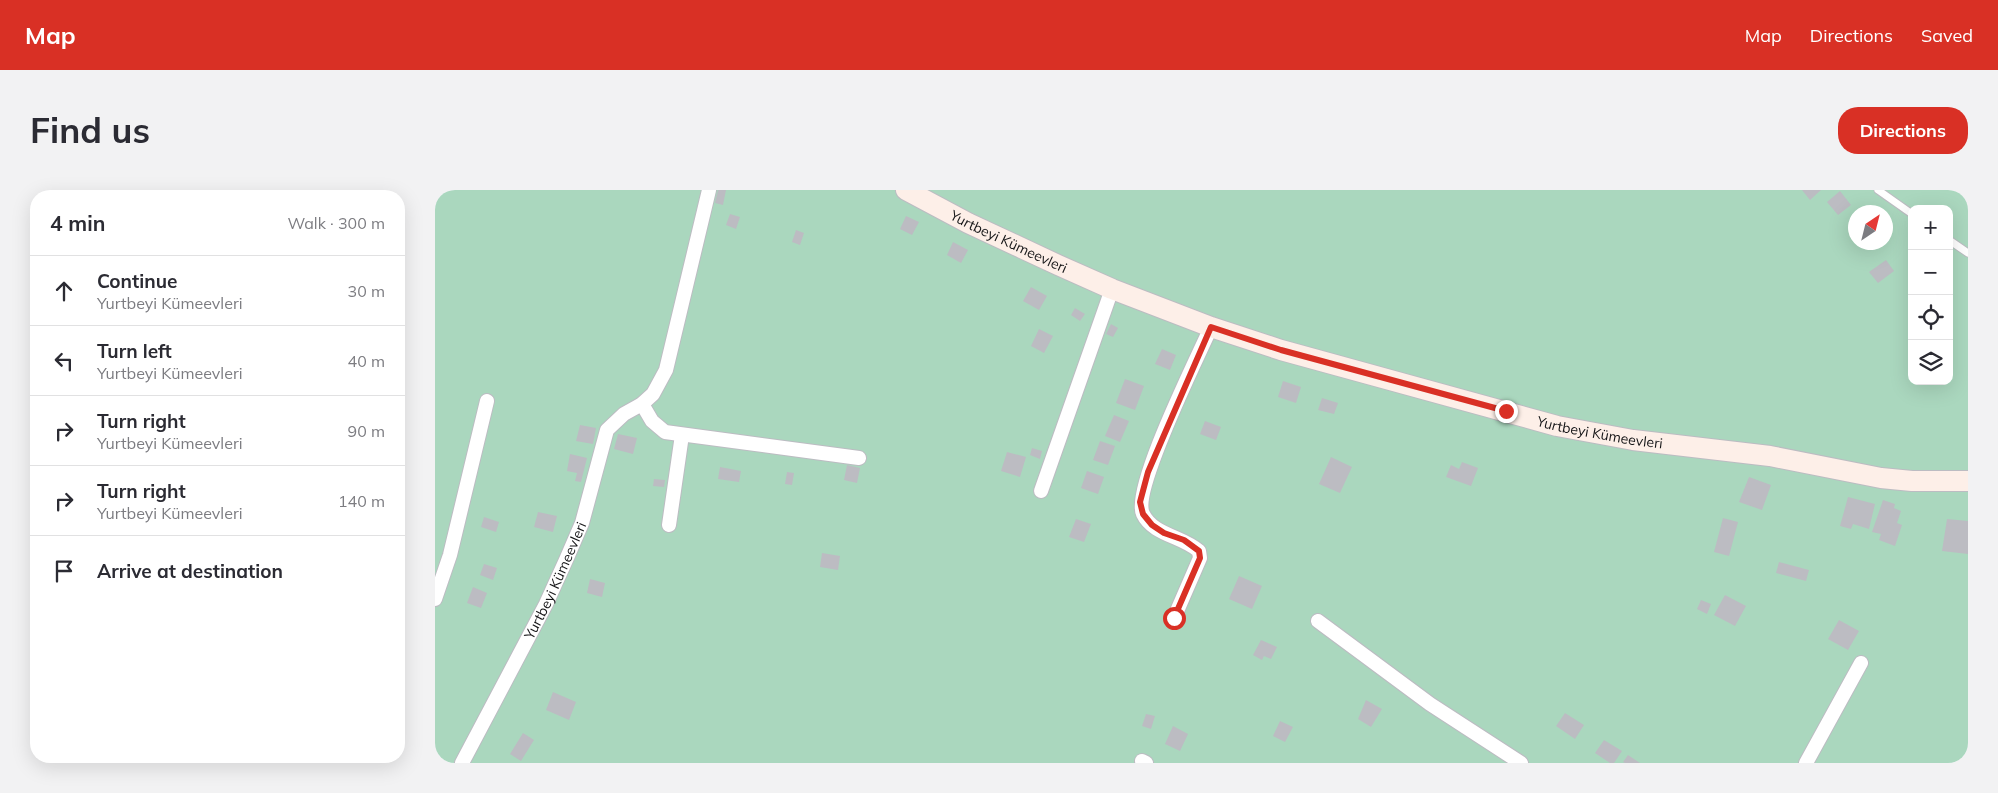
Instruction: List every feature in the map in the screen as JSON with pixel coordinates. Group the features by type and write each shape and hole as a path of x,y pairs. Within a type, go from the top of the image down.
{"street":[{"name":"Yurtbeyi Kümeevleri","path":"463,763 546,604 566,560 582,522 607,430 624,414 642,404 653,394 666,370 709,190"},
{"name":"Yurtbeyi Kümeevleri","path":"906,190 969,223 1112,289 1211,327 1281,350 1584,432 1770,456 1881,478 1912,481 1968,481"},
{"path":"1041,491 1112,289"},
{"path":"1174,618 1200,558 1199,551 1184,540 1164,533 1152,525 1143,514 1140,502 1148,472 1211,327"},
{"path":"435,599 453,547 487,401"},
{"path":"642,404 651,421 659,428 682,435 859,458"},
{"path":"669,525 682,435"},
{"path":"1318,621 1430,704 1521,763"},
{"path":"1806,763 1861,663"}],"lane":[{"path":"1878,190 1908,211"},
{"path":"1953,243 1968,253"}],"green space":[{"path":"435,190 1968,190 1968,763 435,763"}],"building":[{"path":"718,190 726,190 723,205 715,203"},
{"path":"1802,190 1821,190 1810,200"},
{"path":"1840,191 1851,205 1848,205 1848,207 1838,215 1827,202"},
{"path":"730,214 740,217 736,229 726,225"},
{"path":"906,216 919,222 912,235 900,229"},
{"path":"796,230 804,233 800,245 792,242"},
{"path":"953,242 968,250 961,263 947,255"},
{"path":"1886,260 1894,271 1878,283 1869,272"},
{"path":"1031,287 1047,296 1039,310 1023,301"},
{"path":"1075,308 1085,314 1080,321 1071,315"},
{"path":"1111,324 1118,328 1113,337 1106,334"},
{"path":"1039,329 1053,336 1044,353 1031,346"},
{"path":"1162,349 1176,355 1170,370 1155,364"},
{"path":"1125,379 1144,386 1135,410 1116,403"},
{"path":"1283,381 1301,387 1296,403 1278,397"},
{"path":"1322,398 1338,403 1334,414 1318,410"},
{"path":"1114,415 1129,421 1120,442 1105,436"},
{"path":"1205,421 1221,427 1216,440 1200,434"},
{"path":"580,425 596,428 593,444 576,441"},
{"path":"618,434 637,438 633,454 614,449"},
{"path":"1100,441 1115,446 1108,465 1093,460"},
{"path":"1032,448 1042,451 1040,459 1030,455"},
{"path":"1007,452 1026,457 1020,477 1001,471"},
{"path":"570,454 587,458 581,482 575,481 577,473 567,471"},
{"path":"1331,457 1352,467 1340,493 1319,484"},
{"path":"1462,462 1478,468 1471,486 1446,477 1451,465 1459,469"},
{"path":"847,465 860,468 857,483 844,480"},
{"path":"720,467 741,471 739,482 718,479"},
{"path":"1087,471 1104,477 1098,494 1081,488"},
{"path":"787,472 794,473 792,485 785,484"},
{"path":"1749,477 1771,485 1762,510 1739,502"},
{"path":"654,479 665,480 664,487 653,486"},
{"path":"1848,497 1875,504 1869,529 1853,524 1851,529 1840,526"},
{"path":"1883,500 1895,504 1894,508 1901,511 1897,523 1902,525 1895,546 1879,540 1881,534 1872,532"},
{"path":"538,512 557,516 553,532 534,527"},
{"path":"484,517 499,522 496,532 481,527"},
{"path":"1723,518 1738,522 1729,556 1714,552"},
{"path":"1076,519 1091,524 1084,542 1069,537"},
{"path":"1947,519 1968,521 1968,554 1942,551"},
{"path":"822,553 840,556 838,570 820,567"},
{"path":"1779,562 1809,570 1806,581 1776,573"},
{"path":"484,564 497,568 493,580 480,575"},
{"path":"1239,576 1262,586 1252,609 1229,599"},
{"path":"590,579 605,583 602,597 587,593"},
{"path":"473,587 487,593 481,608 467,603"},
{"path":"1725,595 1746,606 1735,626 1714,615"},
{"path":"1701,600 1711,604 1707,614 1697,609"},
{"path":"1839,620 1859,631 1848,650 1828,639"},
{"path":"1261,640 1277,647 1271,659 1264,656 1262,660 1253,655"},
{"path":"553,692 576,702 569,720 546,710"},
{"path":"1366,700 1382,709 1371,727 1358,719"},
{"path":"1565,713 1584,725 1575,739 1556,726"},
{"path":"1146,714 1155,716 1151,729 1142,726"},
{"path":"1280,721 1293,727 1285,742 1273,736"},
{"path":"1173,726 1188,734 1180,751 1165,744"},
{"path":"523,733 534,740 521,761 510,754"},
{"path":"1604,740 1622,751 1614,763 1610,763 1595,753"},
{"path":"1628,755 1640,763 1623,762"}],"route":[{"path":"1174,618 1200,558 1199,551 1184,540 1164,533 1152,525 1143,514 1140,502 1148,472 1211,327 1281,350 1394,379 1506,411"}]}
